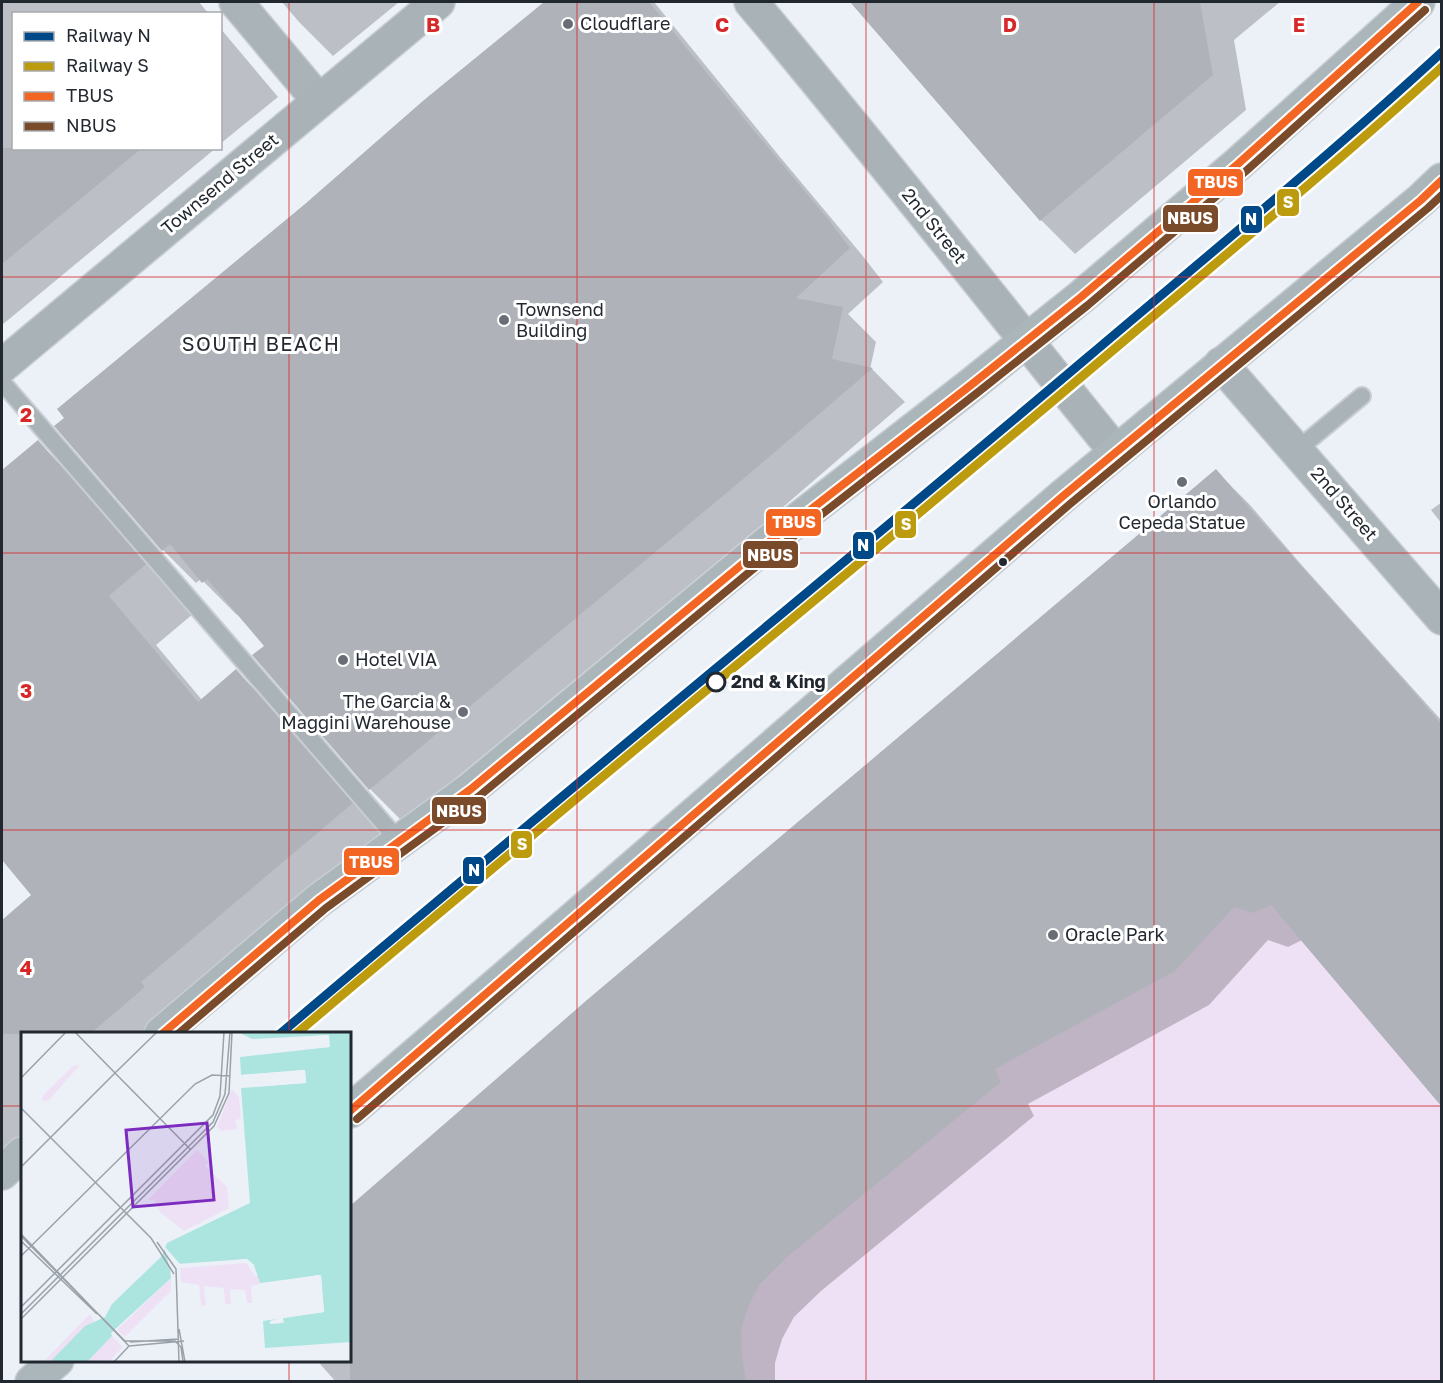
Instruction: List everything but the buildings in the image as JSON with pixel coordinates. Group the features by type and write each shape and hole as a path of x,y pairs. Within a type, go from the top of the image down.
{"main road":[{"path":"163,1032 319,900 471,789 769,542 971,386 1081,297 1239,163 1418,2"},
{"path":"351,1110 1063,496 1442,180"},
{"path":"2,1173 21,1155"},
{"path":"32,1382 55,1362"}],"street":[{"path":"236,2 318,101"},
{"name":"Townsend Street","path":"2,366 438,2"},
{"name":"2nd Street","path":"751,2 979,280 1116,452"},
{"name":"2nd Street","path":"1221,364 1442,618"}],"lane":[{"path":"2,382 399,841"},
{"path":"1297,450 1362,396"}],"shaded area":[{"name":"Oracle Park","path":"1216,469 1411,689 1368,722 1441,871 1441,1381 445,1381 377,1284 351,1309 351,1205 587,1000"}],"rail line":[{"name":"N","path":"282,1032 1222,244 1442,52"},
{"name":"S","path":"298,1032 1229,252 1442,67"}],"transit line":[{"name":"TBUS","path":"164,1032 319,900 471,789 769,542 1081,297 1239,163 1418,2"},
{"name":"NBUS","path":"180,1032 326,908 478,797 776,550 1088,305 1246,171 1425,10"},
{"name":"TBUS","path":"351,1110 1063,496 1421,200 1442,180"},
{"name":"NBUS","path":"357,1119 1070,504 1442,195"}],"place":[{"name":"Cloudflare","path":"568,24"},
{"name":"Townsend Building","path":"504,320"},
{"name":"Orlando Cepeda Statue","path":"1182,482"},
{"name":"Hotel VIA","path":"343,660"},
{"name":"2nd & King","path":"716,682"},
{"name":"The Garcia & Maggini Warehouse","path":"463,712"},
{"name":"Oracle Park","path":"1053,935"}],"district":[{"name":"SOUTH BEACH","path":"261,344"}]}
